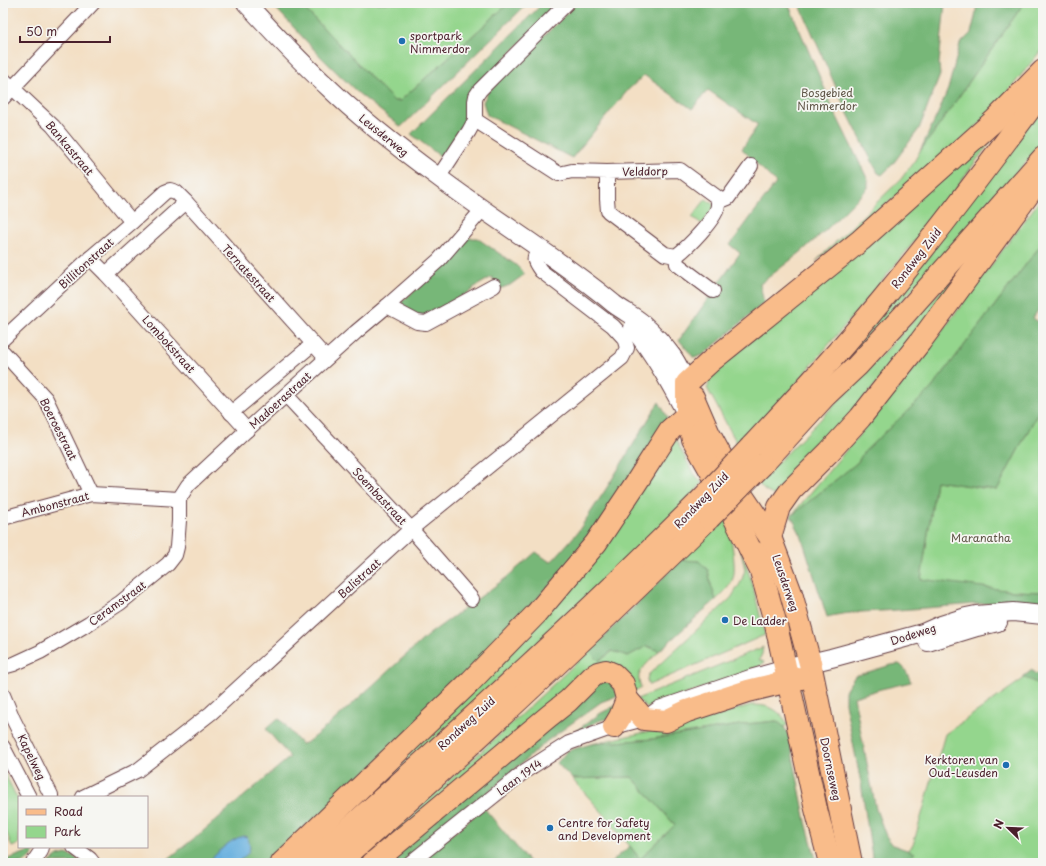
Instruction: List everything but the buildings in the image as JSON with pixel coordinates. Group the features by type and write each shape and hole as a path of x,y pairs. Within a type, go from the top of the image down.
{"main road":[{"path":"282,863 471,681 536,614 596,543 670,430 687,415 687,383 711,361 861,240 995,120 1043,71"},
{"name":"Rondweg Zuid","path":"756,456 792,404 882,300 985,169 1043,91"},
{"name":"Rondweg Zuid","path":"338,863 513,706 609,615 704,510 756,456 857,366 1043,158"},
{"path":"770,537 779,507 791,490 860,418 920,342 1043,174"},
{"name":"Leusderweg","path":"687,383 710,434 743,497 770,537 791,593 811,669"},
{"name":"Leusderweg","path":"687,415 710,434"},
{"name":"Leusderweg","path":"687,415 693,439 711,471 759,567"},
{"name":"Leusderweg","path":"743,497 759,567 776,625 787,674"},
{"name":"Rondweg Zuid","path":"310,863 514,680 651,550 704,510"},
{"name":"Dodeweg","path":"787,674 811,669"},
{"name":"Doornseweg","path":"811,669 851,863"},
{"path":"373,863 568,701 593,676 598,673 606,671 613,674 623,684 627,699 644,719"},
{"path":"787,674 816,809 830,863"},
{"name":"Laan 1914","path":"644,719 666,721 687,711 748,691 787,674"},
{"path":"614,727 620,717 627,699"}],"street":[{"path":"6,88 93,3"},
{"name":"Leusderweg","path":"246,3 295,56 334,93 392,143 443,172 482,210 538,247 591,285 619,308 621,316 657,338 673,357 687,383"},
{"path":"443,172 470,131 475,120 475,101 480,90 567,3"},
{"name":"Bankastraat","path":"6,88 53,126 132,222"},
{"name":"Velddorp","path":"475,120 559,174 572,171 607,172 680,170 718,198 718,202"},
{"path":"713,291 677,264 676,256 688,246 713,216 718,206 718,202 728,198 751,166"},
{"name":"Velddorp","path":"607,172 608,211 665,254 676,256"},
{"name":"Billitonstraat","path":"3,339 90,258 165,192 170,190"},
{"name":"Ternatestraat","path":"170,190 176,192 186,202 326,358"},
{"name":"Billitonstraat","path":"106,274 186,202"},
{"name":"Madoerastraat","path":"179,499 188,485 247,430 326,358 439,260 482,210"},
{"name":"Balistraat","path":"85,796 138,770 211,713 411,529 622,358 627,348 624,338 613,326 541,271 534,262 538,247"},
{"name":"Lombokstraat","path":"90,258 247,430"},
{"path":"387,306 417,322 426,323 494,286"},
{"name":"Leusderweg","path":"637,325 646,344 669,381 687,415"},
{"name":"Madoerastraat","path":"231,413 313,344"},
{"name":"Boeroestraat","path":"3,352 46,399 91,494"},
{"name":"Soembastraat","path":"286,395 411,529 472,599"},
{"name":"Ambonstraat","path":"3,518 91,494 179,499"},
{"name":"Ceramstraat","path":"3,667 14,664 40,652 90,623 120,603 168,564 175,555 177,547 179,499"},
{"name":"Dodeweg","path":"811,669 971,616 1013,612 1042,615"},
{"name":"Kapelweg","path":"3,695 13,719 51,796"},
{"name":"Laan 1914","path":"410,863 525,771 569,743 614,727 644,719"},
{"name":"Kapelweg","path":"3,747 28,796"},
{"path":"33,863 42,848"},
{"path":"75,848 93,863"}],"green space":[{"path":"271,3 299,3 394,101 400,101 509,3 528,3 401,127 358,93 321,57"},
{"name":"sportpark Nimmerdor","path":"299,3 509,3 400,101 394,101"},
{"path":"543,3 560,3 479,85 470,121 445,160 411,134"},
{"name":"Bosgebied Nimmerdor","path":"577,3 788,3 836,115 868,180 868,188 828,228 801,252 760,284 764,303 703,355 694,358 679,340 740,253 730,245 776,183 742,149 758,125 708,90 692,109 644,75 628,90 572,158 487,115 483,102 488,92"},
{"path":"799,3 945,3 939,64 940,75 919,129 892,165 882,175 878,173 846,110"},
{"path":"977,3 1024,3 920,151 948,89 960,44 971,33"},
{"path":"1024,3 1043,3 1043,48 989,115 927,171 815,262 901,179"},
{"path":"1043,105 1043,142 937,263 827,380"},
{"path":"1006,120 952,194 909,248 757,430 739,447 707,388 709,385 706,380"},
{"path":"1043,196 1043,242 931,389 863,453 858,462 791,516 907,378"},
{"path":"706,199 715,206 702,224 692,217"},
{"path":"466,238 477,238 516,265 525,274 510,285 499,289 492,277 473,288 473,290 423,318 402,307 402,301 435,274"},
{"path":"1043,242 1043,303 1033,318 1043,325 1043,403 997,490 936,481 921,579 1013,591 1043,592 1043,602 970,604 853,613 827,617 801,535 791,516 858,462 863,453 931,389"},
{"path":"977,251 918,337 777,496 764,489 758,482 814,426 924,310"},
{"path":"659,402 668,418 592,540 365,778 262,863 237,863 247,854 217,854 207,863 163,863 290,757 266,729 277,719 281,720 301,744 306,743 330,724 428,635 506,578 536,552 550,562 554,559 577,533 606,489"},
{"name":"Maranatha","path":"1043,403 1043,592 1013,591 921,580 936,481 997,490"},
{"path":"674,436 692,471 702,483 681,509 345,822 299,863 288,863"},
{"path":"725,515 729,522 734,559 734,573 733,578 726,590 716,600 708,570 699,561 680,560"},
{"path":"740,545 752,583 765,635 649,685 647,680 648,675 731,598 741,582 745,570"},
{"path":"680,560 699,561 708,570 716,600 659,651 647,646 628,656 612,651 599,661 589,651"},
{"path":"647,646 659,651 640,672 639,678 641,688 634,691 630,677 366,863 357,863 485,748 589,651 599,661 613,651 628,656"},
{"path":"763,647 759,660 764,662 757,669 647,708 637,699"},
{"path":"899,664 905,669 911,682 854,697 876,809 886,836 893,845 915,853 905,863 873,863 861,783 845,703 845,691 855,676"},
{"path":"1032,670 1035,674 1041,672 1043,673 1043,686 1023,677"},
{"path":"1029,675 1043,682 1043,775 1040,789 1043,798 1043,863 897,863 913,845 945,734"},
{"path":"598,682 609,682 619,695 601,702 547,741 403,863 383,863"},
{"path":"621,703 612,718 601,720 585,727 583,731 570,735 601,713"},
{"path":"751,705 768,707 777,711 788,724 784,727 777,721 746,724 652,739 591,744 702,720"},
{"path":"777,721 784,727 789,736 806,822 817,863 610,863 630,846 640,859 675,825 632,777 572,779 557,763 567,751 591,744 652,739 746,724"},
{"path":"3,770 18,800 18,844 12,847 3,823"},
{"path":"632,777 675,825 640,859 615,829 612,823 572,779"},
{"path":"484,808 530,863 416,863"},
{"path":"35,849 32,856 24,863 3,863 3,861"},
{"path":"66,854 74,857 82,863 49,863 58,856"}],"water":[{"path":"243,836 247,837 250,849 237,863 207,863 233,840"}],"place":[{"name":"sportpark Nimmerdor","path":"402,41"},
{"name":"De Ladder","path":"725,620"},
{"name":"Kerktoren van Oud-Leusden","path":"1006,765"},
{"name":"Centre for Safety and Development","path":"550,828"}]}
